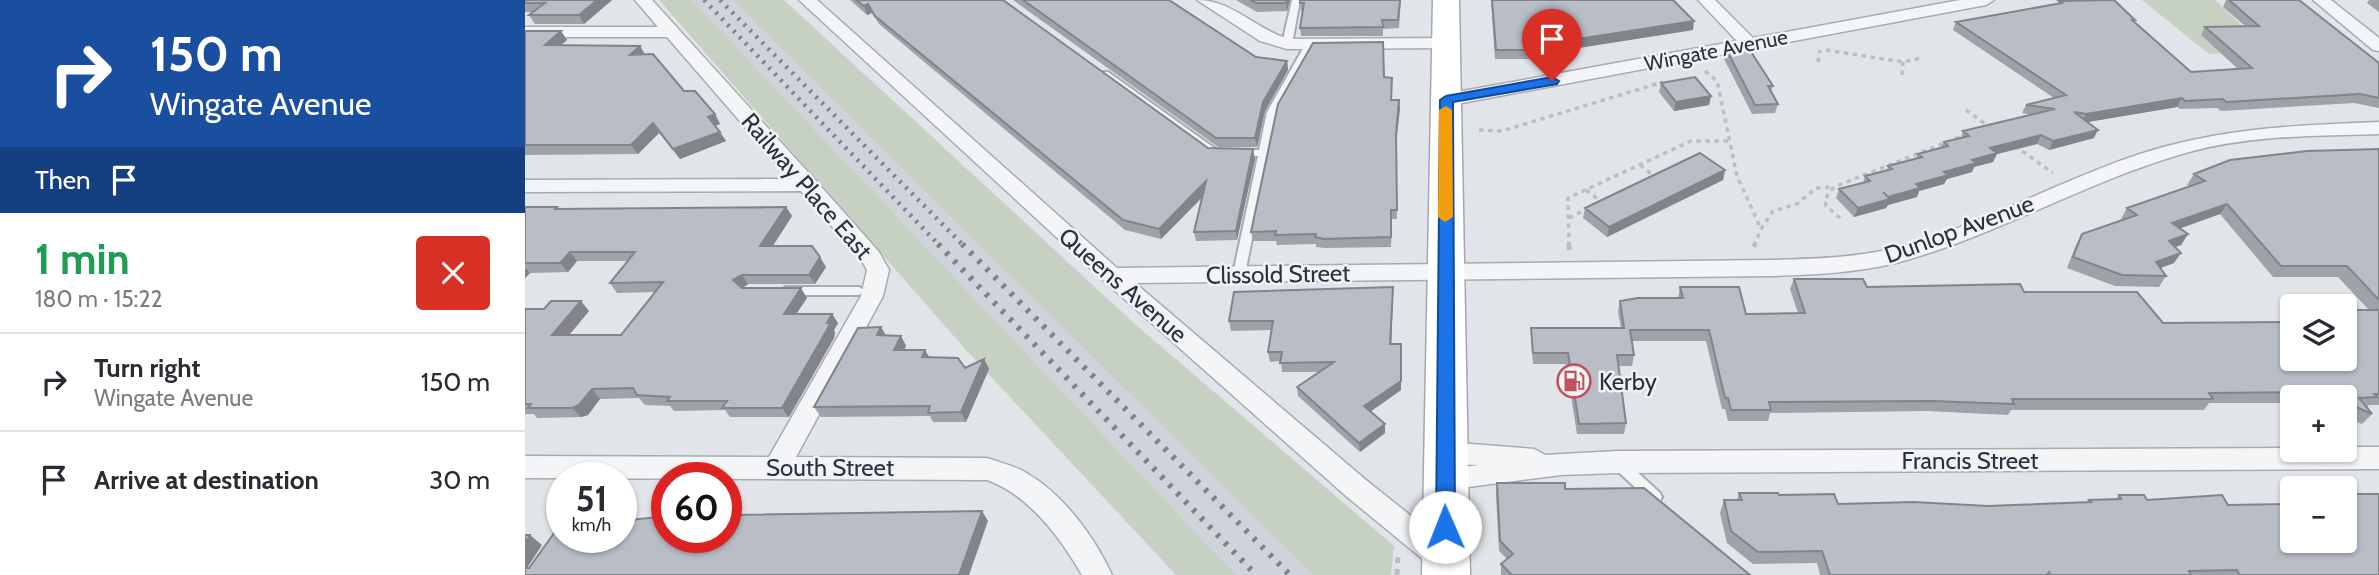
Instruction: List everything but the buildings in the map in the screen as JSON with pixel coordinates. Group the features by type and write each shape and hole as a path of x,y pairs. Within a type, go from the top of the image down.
{"main road":[{"path":"1446,0 1446,568"}],"street":[{"name":"Railway Place East","path":"643,0 809,185 871,257 878,270 878,282 872,296 777,467"},
{"name":"Queens Avenue","path":"807,0 1112,276 1446,568"},
{"path":"1205,0 1266,37 1287,44 1446,43"},
{"path":"1706,0 1749,44"},
{"name":"Wingate Avenue","path":"1446,100 1986,0"},
{"path":"2321,0 2379,46"},
{"path":"525,32 671,32"},
{"name":"Dunlop Avenue","path":"1445,272 1806,267 1881,259 1958,235 2077,185 2185,146 2280,133 2379,128"},
{"path":"525,186 809,185"},
{"name":"Clissold Street","path":"1112,276 1445,272"},
{"name":"Francis Street","path":"1445,466 1487,475 1561,464 1617,462 2379,458"},
{"name":"South Street","path":"525,467 546,468"},
{"name":"South Street","path":"637,471 777,467 987,469 1009,476 1028,488 1069,533 1091,562 1097,575"}],"lane":[{"path":"1287,44 1296,0"},
{"path":"1238,274 1261,153 1272,112 1310,45"},
{"path":"1092,64 1215,153 1261,153"},
{"path":"776,291 859,290"},
{"path":"1617,462 1669,509"}],"path":[{"path":"1815,45 1820,49 1903,62 1921,58"},
{"path":"1818,62 1820,49"},
{"path":"1902,75 1903,62"},
{"path":"1698,67 1717,81 1737,176 1761,229"},
{"path":"1479,131 1501,131 1663,82"},
{"path":"1966,110 1998,134"},
{"path":"1753,250 1761,229 1773,211 1798,204 1808,191 1820,186 1834,187 1987,126"},
{"path":"1569,251 1568,198 1691,142 1730,141"},
{"path":"2009,142 2053,173"},
{"path":"1640,165 1656,177 1645,182"},
{"path":"1834,187 1825,199 1826,206 1840,218"},
{"path":"1585,190 1602,202"},
{"path":"1569,218 1613,197"}],"shaded area":[{"path":"692,0 732,0 1312,575 1236,575"}],"green space":[{"path":"659,0 692,0 1236,575 1176,575 966,350"},
{"path":"732,0 784,0 1136,325 1394,546 1391,575 1312,575"},
{"path":"2142,0 2215,0 2268,51 2209,54"}],"railway":[{"path":"704,0 940,246"},
{"path":"720,0 964,246"},
{"path":"938,244 1256,575"},
{"path":"962,244 1290,575"}],"slow traffic":[{"path":"1445,217 1446,110"}],"place":[{"name":"Kerby","path":"1574,381"}],"route":[{"path":"1445,527 1446,100 1552,81"}]}
